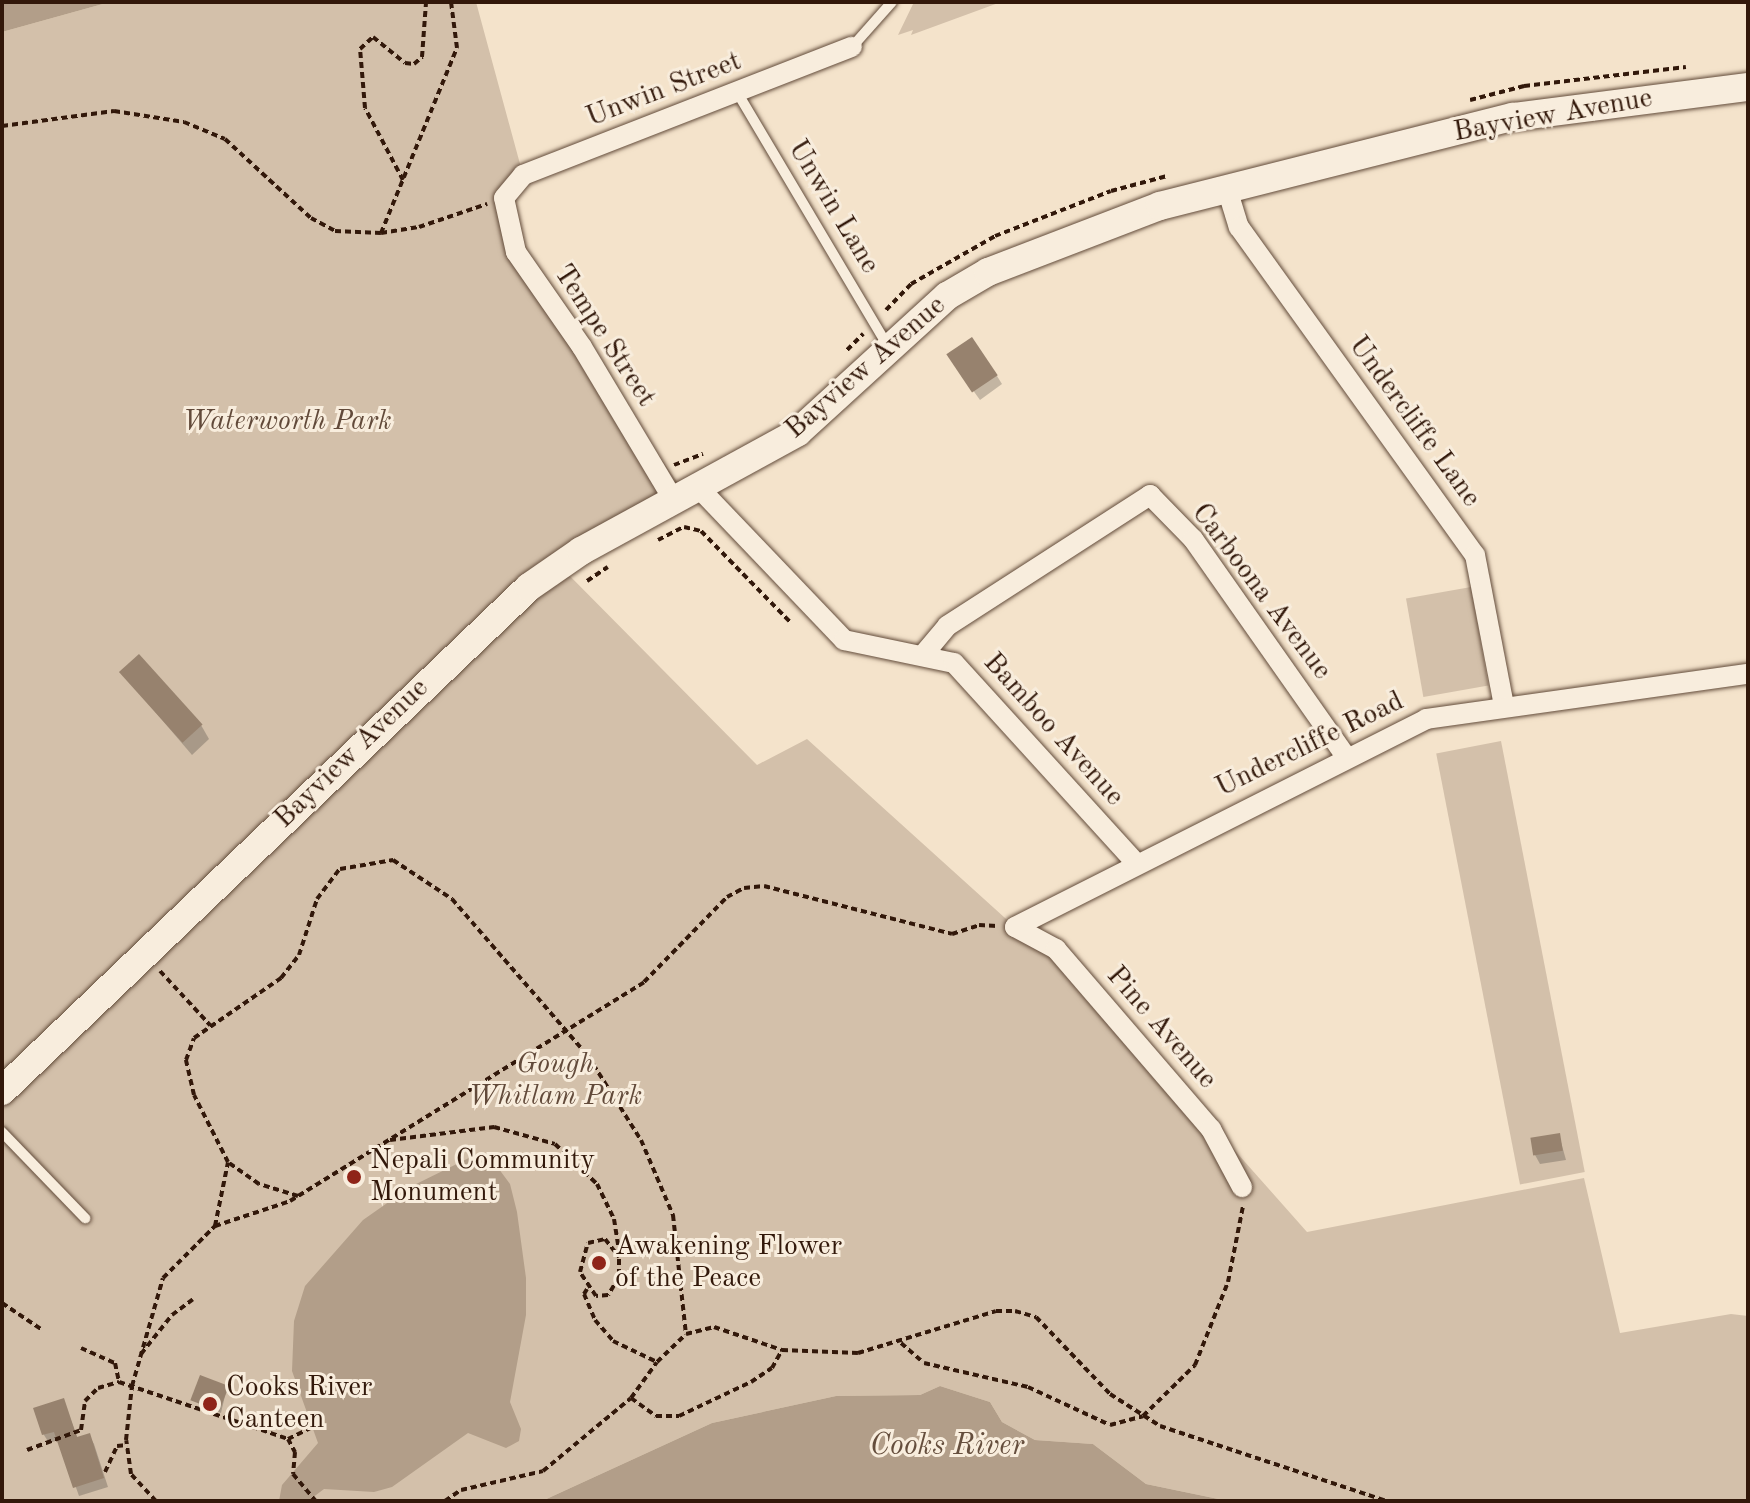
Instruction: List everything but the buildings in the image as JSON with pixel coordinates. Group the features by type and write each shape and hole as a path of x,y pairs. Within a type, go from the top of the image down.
{"main road":[{"name":"Bayview Avenue","path":"2,1091 529,587 685,492 798,432 888,346 947,296 1013,260 1133,215 1513,117 1748,87"}],"street":[{"name":"Unwin Street","path":"504,198 523,175 852,47"},
{"name":"Undercliffe Lane","path":"1228,192 1239,227 1475,555 1504,706"},
{"name":"Tempe Street","path":"504,198 516,252 685,492"},
{"name":"Bamboo Avenue","path":"685,492 844,640 954,663 1135,862"},
{"name":"Carboona Avenue","path":"923,655 947,626 1150,495 1193,539 1346,757"},
{"name":"Undercliffe Road","path":"1015,927 1135,862 1426,719 1748,674"},
{"name":"Pine Avenue","path":"1015,927 1056,949 1211,1129 1242,1187"}],"lane":[{"path":"852,47 892,2"},
{"name":"Unwin Lane","path":"737,92 888,346"},
{"path":"2,1132 85,1218"}],"path":[{"path":"403,180 365,108 360,49 373,37 405,63 414,64 422,57 426,2"},
{"path":"381,233 457,48 451,2"},
{"path":"2,126 114,111 184,122 225,139 311,218 335,231 381,233 419,227 504,198"},
{"path":"655,541 684,527 701,531 791,623"},
{"path":"587,581 617,561"},
{"path":"299,1196 259,1184 228,1162 194,1095 186,1060 194,1038 281,978 299,955 317,899 340,869 393,860 452,899 588,1056 662,1186 673,1215 686,1334"},
{"path":"156,1501 131,1474 127,1445 132,1386 163,1278 215,1226 299,1196 644,982 727,897 744,888 764,886 952,934 979,925 1015,927"},
{"path":"144,955 210,1025"},
{"path":"388,1141 494,1127 555,1144 597,1184 614,1219 619,1257 619,1277 608,1295 596,1296 587,1289 580,1257 588,1243 605,1239 619,1257"},
{"path":"215,1226 228,1162"},
{"path":"901,1343 924,1363 1028,1387 1110,1425 1143,1416 1195,1365 1228,1282 1243,1213 1242,1187"},
{"path":"587,1289 584,1294 595,1320 613,1341 657,1362"},
{"path":"139,1355 172,1315 193,1299"},
{"path":"2,1303 41,1329"},
{"path":"445,1501 461,1490 529,1478 543,1471 631,1398 657,1362 686,1334 714,1327 744,1333 782,1350 858,1353 901,1343 996,1311 1036,1317 1110,1394 1143,1416 1199,1440 1387,1501"},
{"path":"81,1348 115,1363 119,1382"},
{"path":"631,1398 656,1416 679,1416 751,1382 772,1368 782,1350"},
{"path":"27,1450 81,1430 85,1401 98,1388 119,1382 288,1439 295,1452 293,1474 315,1500"},
{"path":"288,1439 313,1427"},
{"path":"105,1472 117,1446 127,1445"}],"green space":[{"name":"Gough Whitlam Park","path":"110,2 476,2 523,175 504,198 516,252 685,493 559,565 757,765 807,739 1015,927 1056,949 1307,1232 1584,1178 1620,1333 1731,1314 1748,1316 1748,1501 1228,1501 1146,1484 1093,1444 1035,1440 1002,1422 990,1402 940,1386 920,1395 836,1396 712,1423 542,1501 2,1501 2,32"},
{"path":"914,2 1001,2 911,35 913,30 898,35"},
{"path":"1471,587 1488,685 1423,697 1406,598"},
{"path":"1501,741 1585,1172 1520,1185 1436,754"}],"water":[{"path":"2,2 110,2 2,32"},
{"path":"473,1156 493,1161 510,1184 517,1212 526,1278 526,1315 510,1402 521,1429 519,1441 506,1448 468,1433 392,1487 374,1492 324,1489 308,1501 279,1501 282,1485 318,1443 292,1371 294,1321 305,1286 363,1220 410,1187"},
{"name":"Cooks River","path":"940,1386 990,1402 1002,1422 1035,1440 1093,1444 1146,1484 1228,1501 542,1501 712,1423 836,1396 920,1395"}],"place":[{"name":"Nepali Community Monument","path":"354,1177"},
{"name":"Awakening Flower of the Peace","path":"599,1263"},
{"name":"Cooks River Canteen","path":"210,1404"}],"park label":[{"name":"Waterworth Park","path":"287,422"}]}
